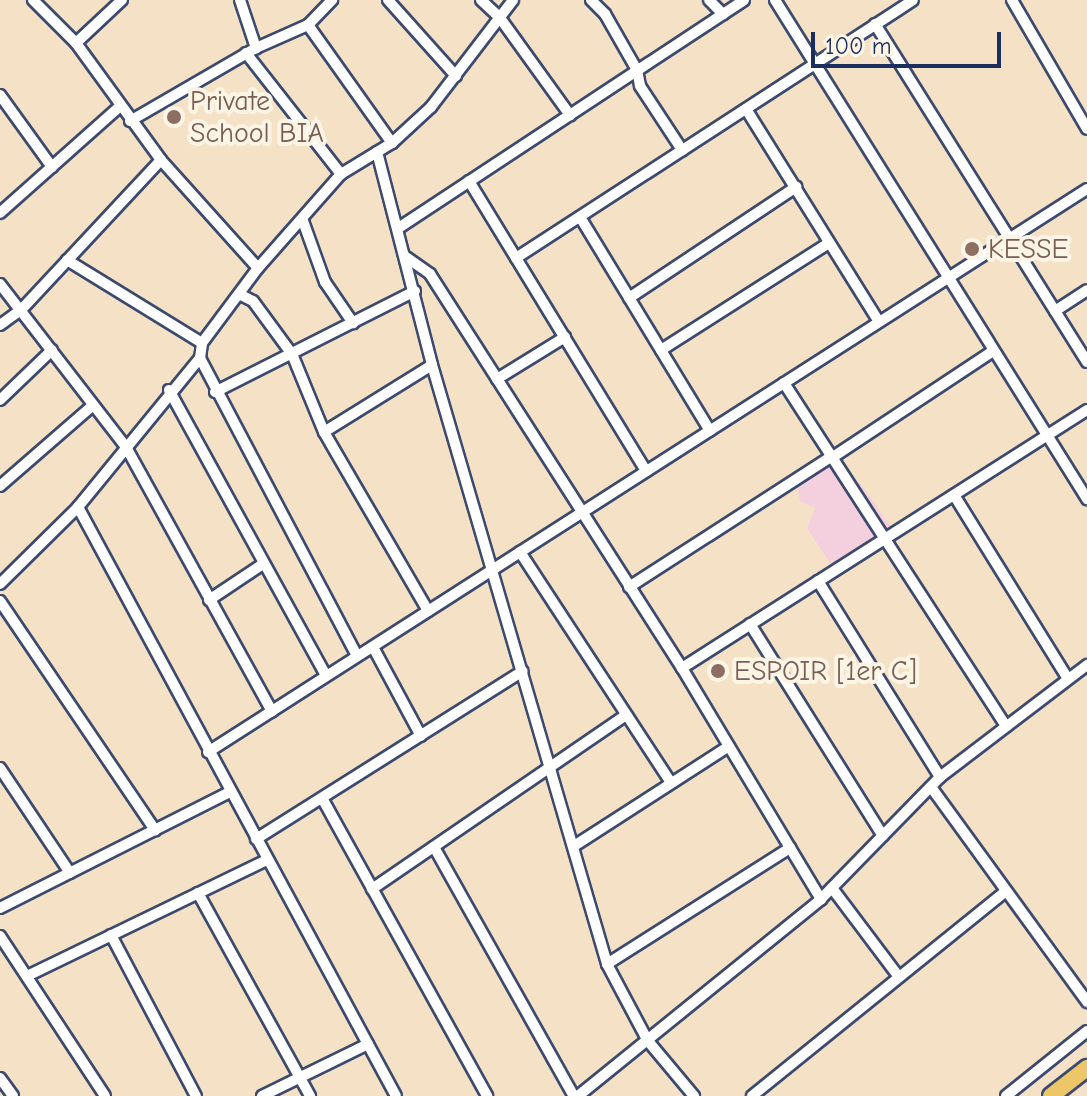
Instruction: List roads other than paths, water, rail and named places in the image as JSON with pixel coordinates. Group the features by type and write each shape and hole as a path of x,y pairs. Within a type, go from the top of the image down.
{"highway":[{"path":"1051,1096 1087,1068"}],"street":[{"path":"33,0 76,43 119,107 161,160 258,268"},
{"path":"76,43 122,0"},
{"path":"240,0 251,50 341,174"},
{"path":"130,121 251,50 308,25 332,0"},
{"path":"388,0 456,76"},
{"path":"481,0 500,18 570,115"},
{"path":"357,656 215,392 200,358 202,343 241,295 258,268 303,221 341,174 392,143 456,76 513,0"},
{"path":"591,0 605,14 637,70 640,86 682,150"},
{"path":"709,0 723,14"},
{"path":"400,227 744,0"},
{"path":"775,0 1087,499"},
{"path":"516,258 913,0"},
{"path":"1012,0 1087,129"},
{"path":"875,24 1087,362"},
{"path":"308,25 392,143"},
{"path":"0,95 52,167"},
{"path":"0,213 119,107"},
{"path":"746,109 879,322"},
{"path":"377,152 400,227 432,365 552,767 607,964 648,1041 694,1096"},
{"path":"0,325 21,310 161,160"},
{"path":"469,181 646,471"},
{"path":"629,298 796,187"},
{"path":"208,752 1087,189"},
{"path":"580,217 710,431"},
{"path":"303,221 325,282 353,323"},
{"path":"661,350 829,243"},
{"path":"406,257 430,274 682,668 821,899"},
{"path":"67,260 202,343"},
{"path":"0,284 126,447 169,517 209,600 272,711"},
{"path":"1055,311 1087,290"},
{"path":"215,392 415,291"},
{"path":"241,295 253,301 292,354 324,432 428,611"},
{"path":"497,379 565,337"},
{"path":"0,400 52,350"},
{"path":"629,587 993,351"},
{"path":"0,584 78,507 169,390 200,358"},
{"path":"324,432 432,365"},
{"path":"784,383 882,540 1006,726"},
{"path":"169,390 326,676"},
{"path":"0,486 92,406"},
{"path":"682,668 1087,410"},
{"path":"954,495 1068,679"},
{"path":"78,507 396,1096"},
{"path":"520,552 671,783"},
{"path":"209,600 263,564"},
{"path":"818,581 940,777"},
{"path":"0,601 155,830"},
{"path":"750,624 883,836"},
{"path":"373,647 421,736"},
{"path":"434,847 576,1096 821,899 940,777 1087,665"},
{"path":"256,839 523,671"},
{"path":"372,889 626,715"},
{"path":"574,846 729,746"},
{"path":"0,768 70,873"},
{"path":"931,787 1087,1002"},
{"path":"0,908 230,792"},
{"path":"322,798 487,1096"},
{"path":"607,964 790,848"},
{"path":"27,976 267,860"},
{"path":"832,888 899,977"},
{"path":"752,1096 1006,891"},
{"path":"198,893 310,1096"},
{"path":"111,935 196,1096"},
{"path":"0,936 105,1096"},
{"path":"1006,1096 1087,1031"},
{"path":"262,1096 368,1044"},
{"path":"0,1078 13,1096"}],"place":[{"name":"Private School BIA","path":"174,117"},
{"name":"KESSE","path":"972,249"},
{"name":"ESPOIR [1er C]","path":"718,671"}]}
